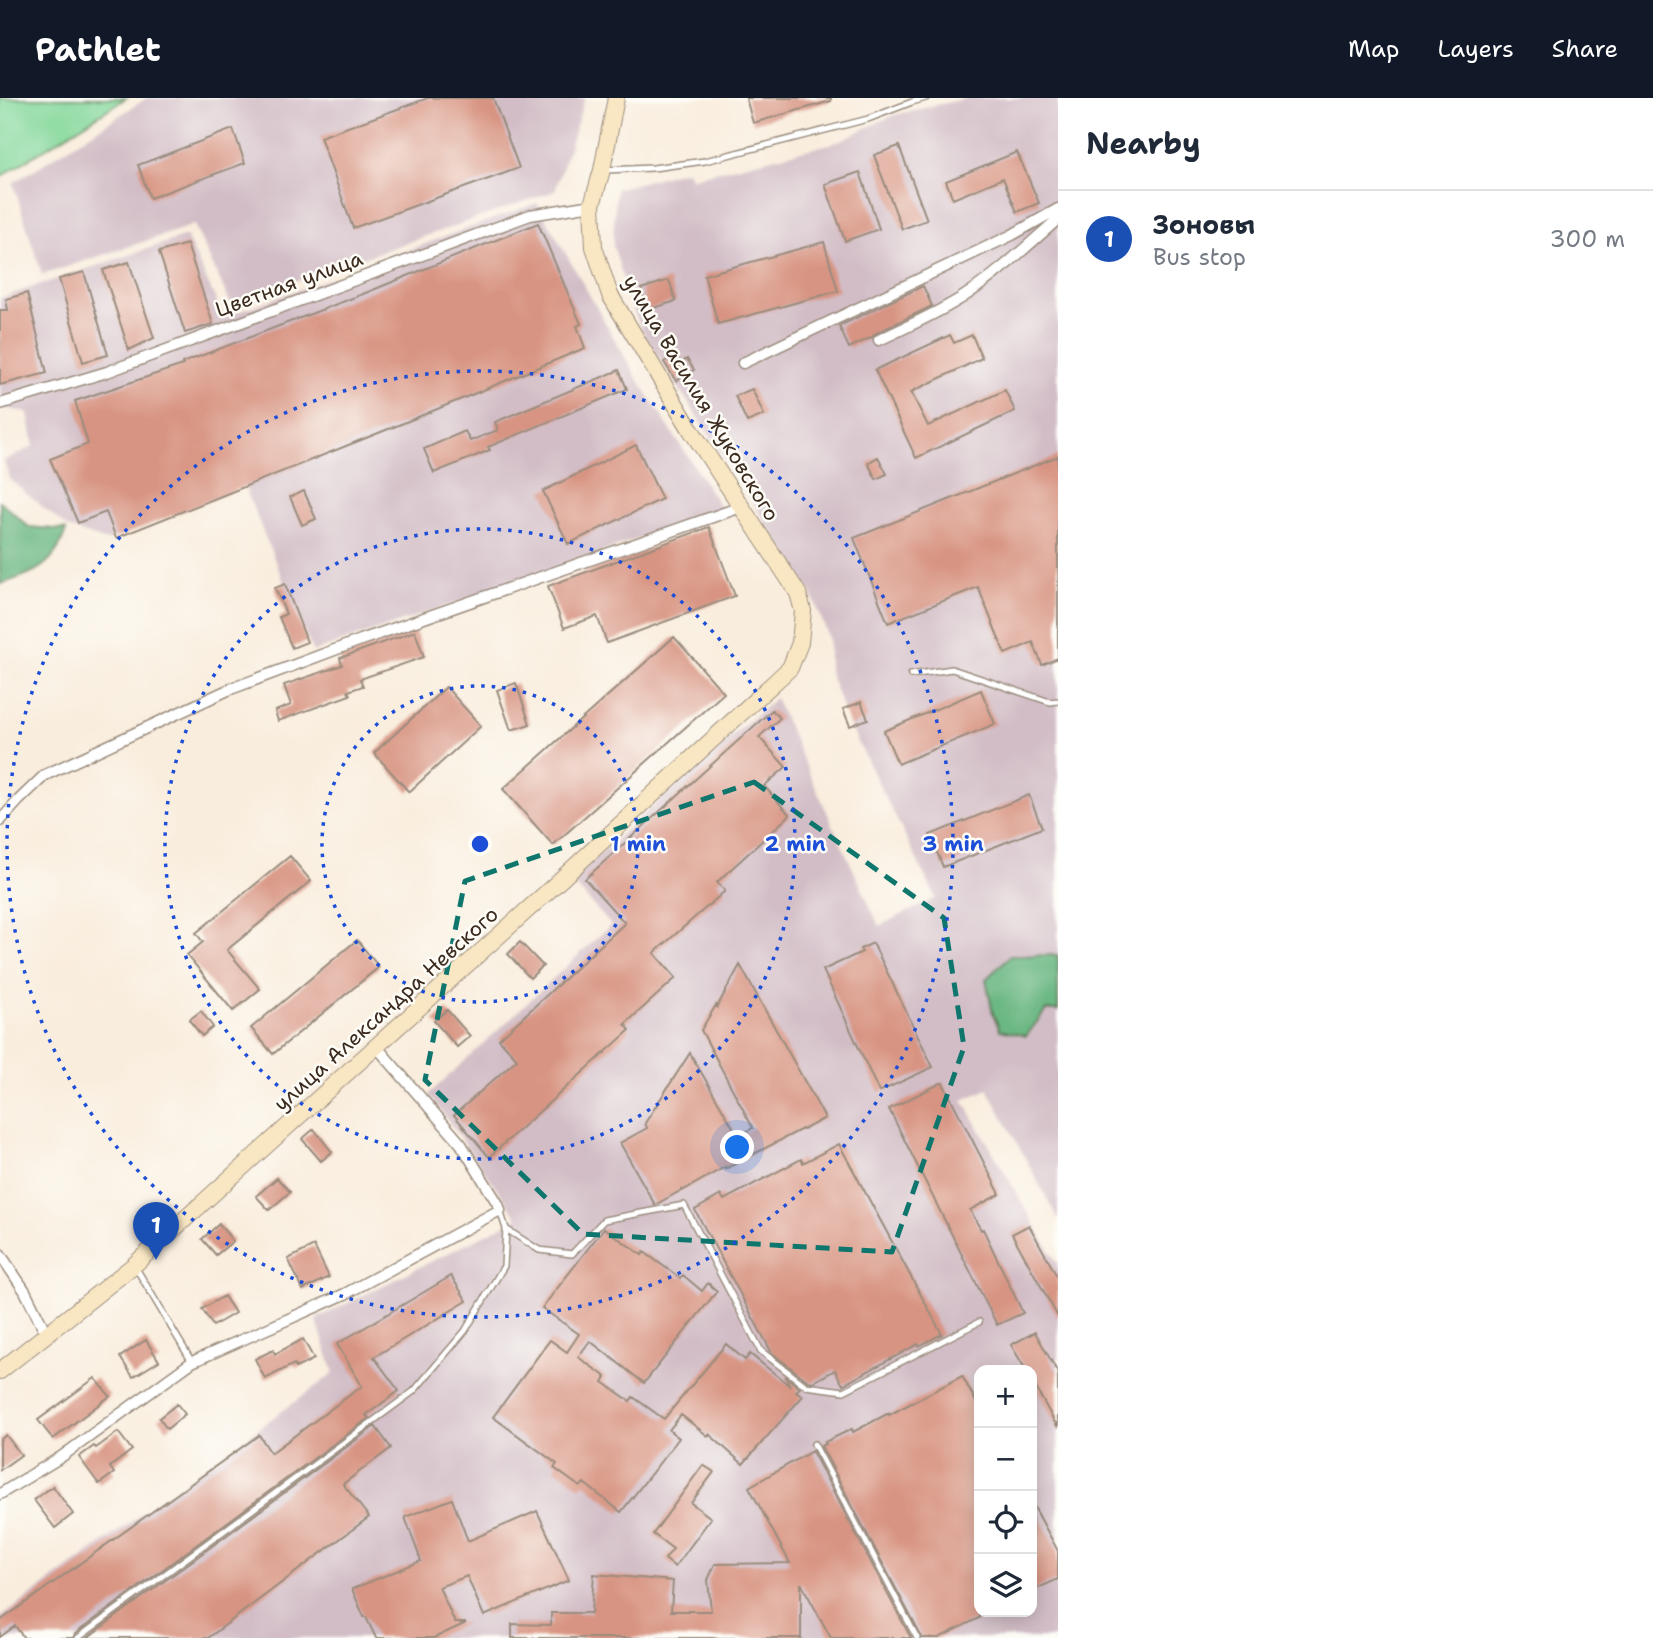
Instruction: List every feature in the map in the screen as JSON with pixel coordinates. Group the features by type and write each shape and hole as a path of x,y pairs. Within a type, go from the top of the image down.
{"street":[{"name":"улица Василия Жуковского","path":"616,98 592,205 594,247 610,295 691,430 798,593 803,611 800,643 790,668"},
{"name":"Цветная улица","path":"0,404 107,372 530,215 592,205"},
{"path":"743,363 1012,235 1058,209"},
{"path":"879,341 966,295 1058,219"},
{"path":"0,821 45,775 228,690 360,640 741,507"},
{"name":"улица Александра Невского","path":"0,1371 134,1265 545,894 790,668"},
{"path":"0,1494 61,1457 192,1362 345,1294 500,1210 461,1144 376,1046"},
{"path":"0,1254 25,1291 46,1334"}],"lane":[{"path":"602,170 653,168 705,161 868,119 926,98"},
{"path":"911,675 952,669 1050,702 1058,701"},
{"path":"506,1228 539,1250 572,1254 604,1220 684,1205 761,1351 806,1387 844,1391 978,1322"},
{"path":"78,1638 414,1391 465,1331 504,1266 506,1228 500,1210"},
{"path":"134,1265 192,1362"},
{"path":"814,1444 917,1638"}],"highlighted area":[{"path":"754,782 944,918 964,1047 892,1252 583,1234 425,1080 465,881"}],"shaded area":[{"path":"147,98 585,98 555,191 231,304 194,225 42,275 13,183"},
{"path":"967,98 1058,98 1058,1219 988,1089 963,1100 1058,1265 1058,1638 0,1638 0,1618 334,1373 316,1319 518,1218 429,1094 611,925 570,880 775,698 879,926 936,898 843,709 829,672 829,638 811,592 643,333 613,245 616,189 683,171 688,172 690,178 834,143 894,115"},
{"path":"537,203 634,373 721,508 313,652 244,486 107,541 68,528 10,480 4,461 34,446 28,413 0,407 0,298 186,236 224,317"}],"green space":[{"path":"0,98 126,98 0,177"},
{"path":"0,501 29,527 66,530 56,552 42,567 0,584"},
{"path":"1058,955 1058,1010 1046,1010 1026,1036 1000,1030 993,1014 986,979 1010,956"}],"building":[{"path":"428,98 493,98 519,168 353,228 320,137"},
{"path":"746,98 831,98 831,101 753,123"},
{"path":"233,129 245,163 150,198 138,165"},
{"path":"899,146 927,220 902,229 874,155"},
{"path":"1017,152 1039,203 1017,212 1003,178 953,199 946,181"},
{"path":"860,172 879,229 845,241 825,184"},
{"path":"538,223 581,324 577,326 585,348 116,538 106,512 78,523 50,459 88,444 75,401 183,365 182,363"},
{"path":"824,242 838,291 718,324 704,275"},
{"path":"187,244 213,324 185,333 159,252"},
{"path":"129,262 154,338 129,350 103,270"},
{"path":"84,272 108,355 83,362 59,279"},
{"path":"669,280 676,301 647,310 641,289"},
{"path":"923,286 932,306 849,348 839,326"},
{"path":"27,293 47,373 0,385 0,310 8,310 6,299"},
{"path":"950,335 954,343 972,335 982,358 911,392 928,426 1005,390 1015,411 916,458 875,370"},
{"path":"676,355 681,363 687,359 694,370 676,381 664,362"},
{"path":"619,370 627,389 488,447 490,450 434,473 424,449 465,431 470,441 498,430 495,422"},
{"path":"752,389 764,415 747,422 735,396"},
{"path":"636,445 662,499 568,544 543,491"},
{"path":"1058,456 1058,658 1042,665 1033,642 1005,654 978,587 888,623 854,538"},
{"path":"878,457 887,474 876,479 868,463"},
{"path":"304,491 316,519 302,525 290,497"},
{"path":"709,527 735,596 607,643 597,616 564,628 548,586"},
{"path":"285,584 307,642 292,648 279,617 286,614 275,588"},
{"path":"415,631 424,657 360,679 363,686 348,691 350,695 278,721 275,711 291,705 284,685 342,665 340,658"},
{"path":"674,637 724,693 553,845 503,789"},
{"path":"516,683 530,724 511,730 497,690"},
{"path":"446,687 481,726 409,792 374,753"},
{"path":"981,690 995,724 898,764 884,731"},
{"path":"861,702 868,719 850,726 843,709"},
{"path":"772,710 780,718 759,737 786,767 764,786 790,815 717,882 725,891 654,953 676,978 625,1024 630,1030 489,1157 454,1115 517,1059 499,1039 625,923 585,879"},
{"path":"1029,795 1042,828 943,867 930,835"},
{"path":"290,856 311,881 227,950 260,989 233,1011 187,955 203,942 196,933"},
{"path":"357,940 379,967 273,1054 251,1028"},
{"path":"520,942 543,966 530,978 508,954"},
{"path":"873,943 933,1067 879,1092 823,970 862,952 860,949"},
{"path":"740,965 825,1118 655,1205 620,1143 647,1128 645,1123 690,1053 738,1136 753,1128 701,1030"},
{"path":"447,1010 470,1036 457,1047 434,1021"},
{"path":"201,1011 213,1027 202,1036 189,1020"},
{"path":"941,1083 1000,1194 970,1210 981,1230 983,1229 1023,1313 997,1325 889,1109"},
{"path":"314,1129 332,1152 321,1161 302,1139"},
{"path":"839,1144 942,1334 919,1346 918,1344 843,1385 835,1370 813,1382 808,1381 772,1353 695,1210 721,1195 724,1200 801,1159 803,1163"},
{"path":"277,1178 290,1192 269,1210 256,1196"},
{"path":"219,1224 233,1241 216,1255 202,1239"},
{"path":"1029,1225 1058,1278 1058,1317 1012,1234"},
{"path":"604,1228 680,1278 683,1275 702,1291 708,1283 717,1291 644,1383 590,1341 578,1357 606,1377 603,1382 630,1401 633,1397 664,1419 726,1344 745,1360 750,1354 790,1386 785,1376 800,1388 796,1391 803,1396 743,1464 709,1434 708,1436 681,1415 669,1430 679,1438 621,1512 584,1483 580,1487 554,1468 557,1464 493,1417 550,1340 567,1352 579,1334 542,1308"},
{"path":"314,1246 329,1277 303,1290 288,1259"},
{"path":"451,1276 467,1301 374,1357 399,1391 366,1415 369,1418 73,1638 24,1638 15,1626 0,1637 0,1621 259,1435 271,1453 362,1386 337,1344"},
{"path":"224,1296 235,1313 213,1326 202,1309"},
{"path":"1035,1332 1058,1373 1058,1428 1037,1390 1037,1365 1023,1365 1011,1345"},
{"path":"303,1339 314,1359 296,1368 294,1364 265,1379 255,1359 273,1350 275,1354"},
{"path":"146,1340 159,1361 133,1377 120,1357"},
{"path":"962,1376 974,1398 974,1617 979,1618 939,1638 922,1638 821,1446 852,1429 853,1432"},
{"path":"95,1378 110,1396 53,1439 38,1420"},
{"path":"177,1404 185,1414 167,1429 159,1418"},
{"path":"375,1426 391,1448 343,1484 369,1517 208,1638 87,1638"},
{"path":"118,1432 132,1450 110,1467 114,1473 99,1484 79,1457"},
{"path":"6,1435 21,1455 0,1470 0,1440"},
{"path":"812,1451 911,1638 831,1638 801,1583 801,1638 512,1638 512,1624 551,1625 551,1613 591,1613 594,1574 673,1581 671,1611 711,1611 708,1580 715,1564 790,1563 749,1487"},
{"path":"703,1465 714,1472 691,1503 711,1518 675,1567 665,1559 673,1549 653,1534"},
{"path":"53,1486 73,1514 55,1528 34,1500"},
{"path":"452,1499 468,1541 537,1511 569,1580 484,1616 467,1576 439,1587 455,1623 466,1623 434,1638 376,1638 352,1589 421,1561 405,1517"},
{"path":"1037,1512 1058,1551 1058,1579 1037,1589"}],"place":[{"name":"Зоновы","path":"156,1260"}]}
